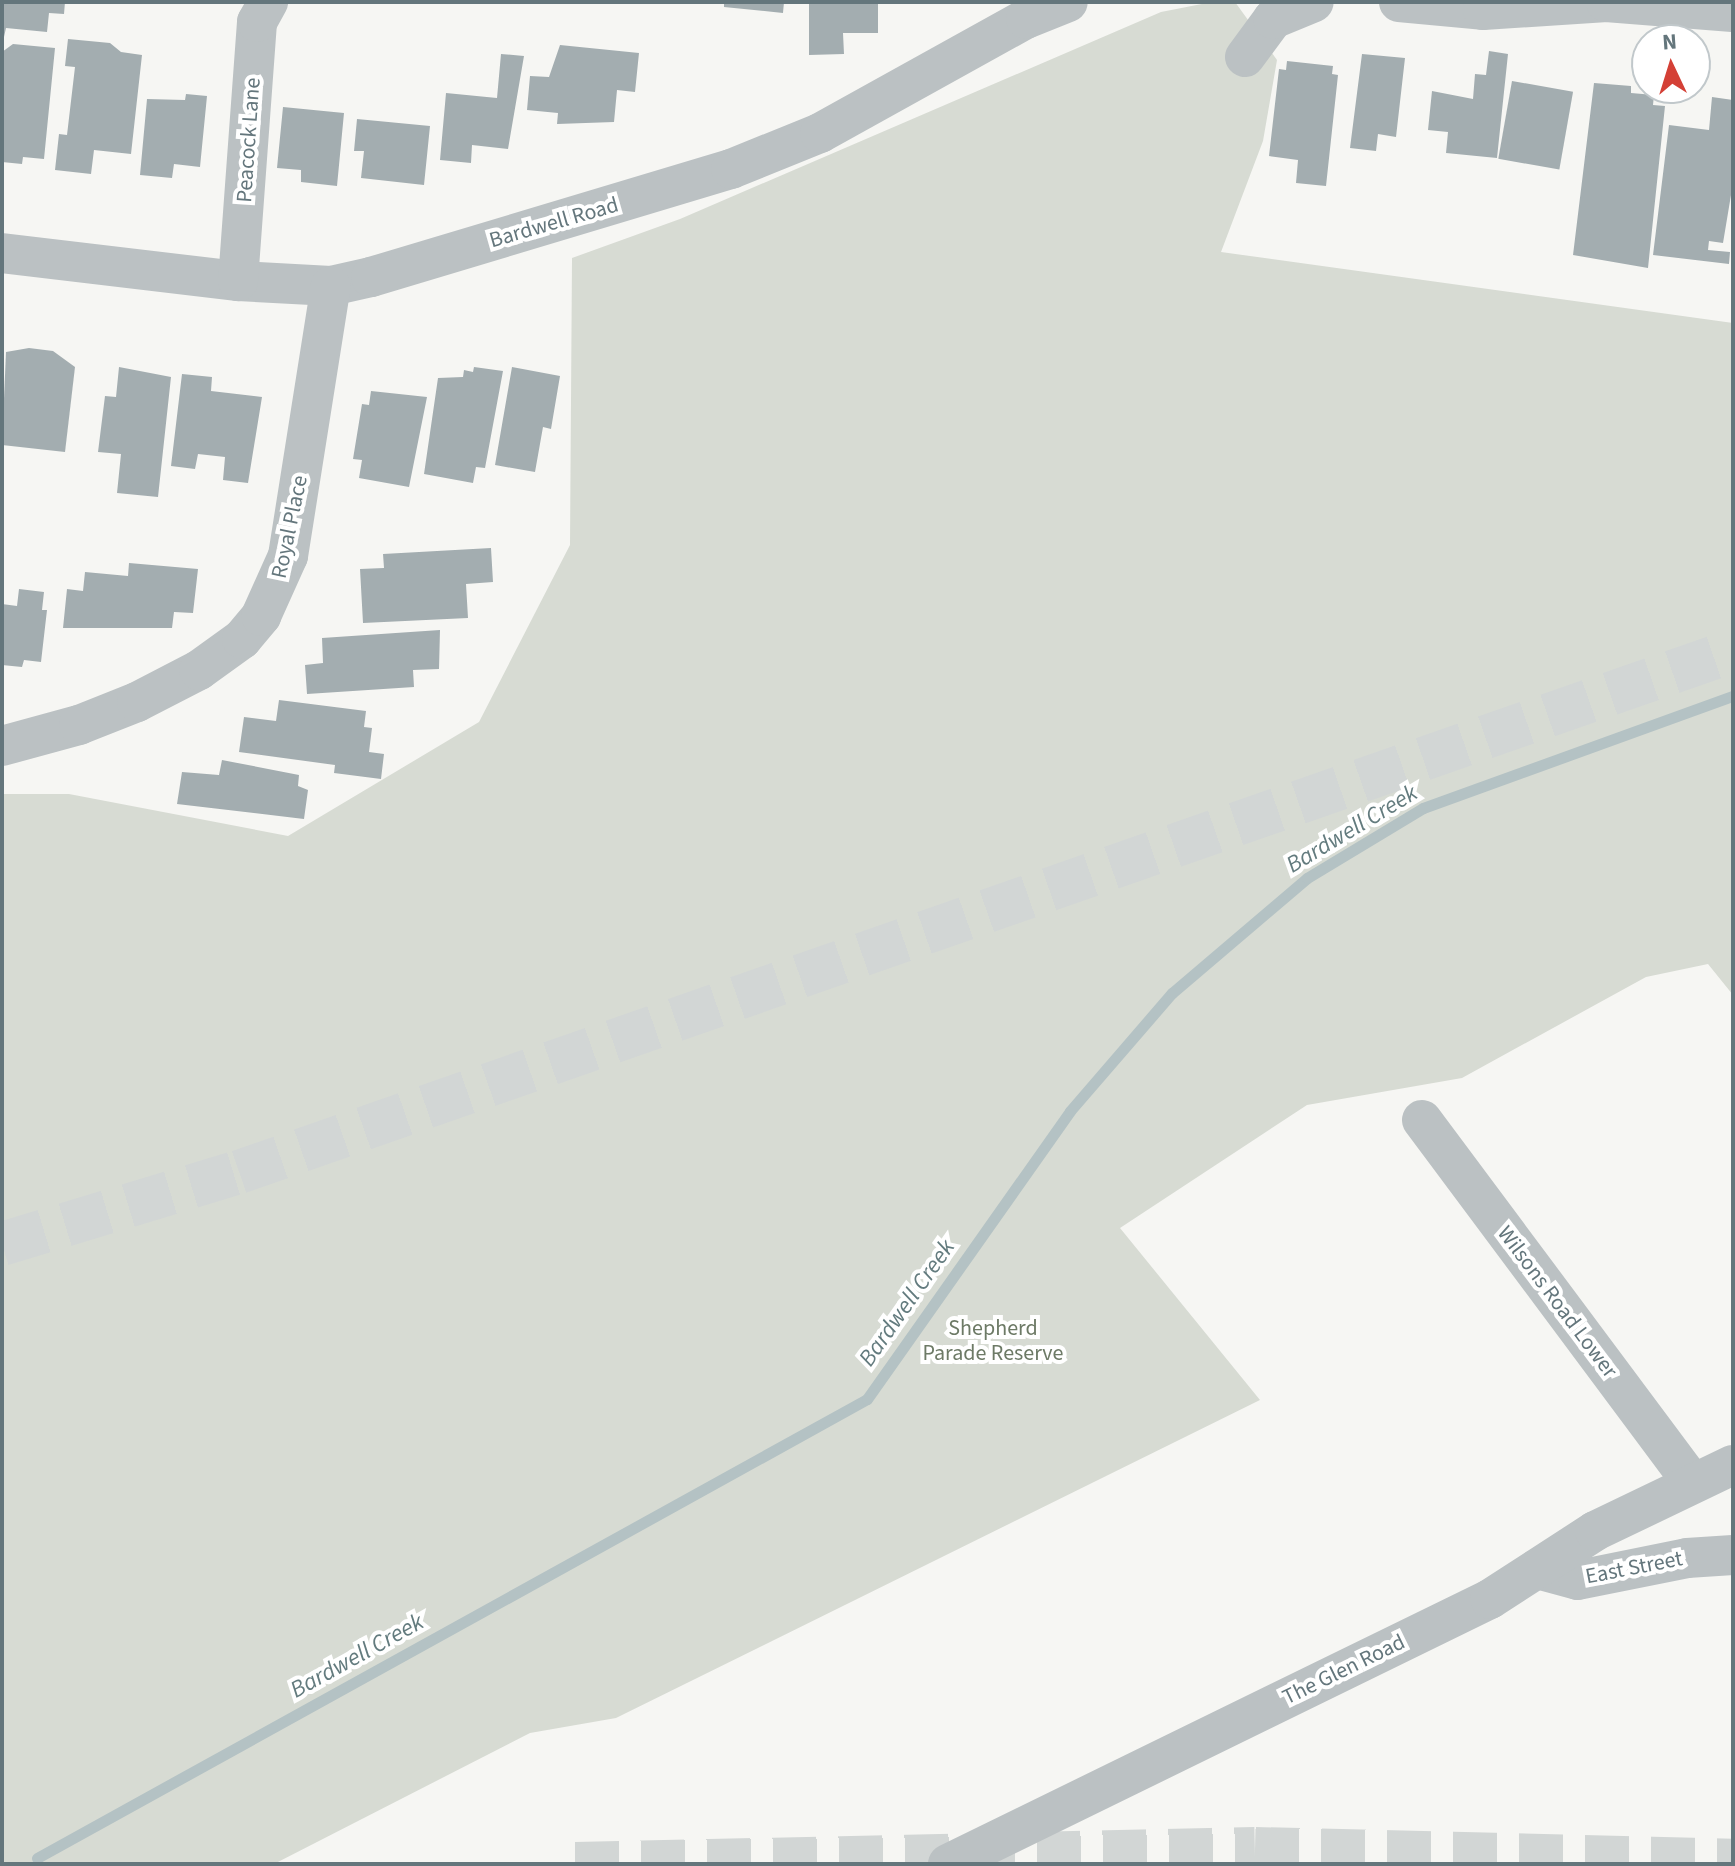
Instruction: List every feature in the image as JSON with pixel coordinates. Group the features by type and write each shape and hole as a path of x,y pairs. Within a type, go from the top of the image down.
{"street":[{"name":"Peacock Lane","path":"238,281 257,22 268,2"},
{"name":"Bardwell Road","path":"2,253 238,281 331,286 731,169 820,133 1026,19 1068,2"},
{"path":"1245,57 1273,19 1314,2"},
{"path":"1399,2 1483,10 1607,2 1733,12"},
{"name":"Royal Place","path":"2,746 79,725 137,702 199,670 242,639 261,616 288,556 331,286"},
{"name":"Wilsons Road Lower","path":"1422,1120 1693,1483"},
{"name":"The Glen Road","path":"948,1864 1490,1599 1595,1531 1733,1465"},
{"name":"East Street","path":"1537,1569 1578,1580 1687,1558 1733,1555"}],"green space":[{"name":"Shepherd Parade Reserve","path":"1212,2 1235,2 1277,60 1263,141 1221,252 1733,323 1733,995 1708,964 1646,977 1462,1078 1307,1105 1120,1228 1260,1400 616,1718 530,1733 274,1864 2,1864 2,794 69,794 288,836 479,722 570,545 572,258 680,219 1161,12"}],"building":[{"path":"2,2 65,2 64,14 49,13 47,32 6,28 2,46"},
{"path":"724,2 784,2 783,13 724,7"},
{"path":"809,2 878,2 878,33 843,33 844,54 809,55"},
{"path":"68,39 110,43 121,52 142,55 131,154 94,150 91,174 55,170 59,134 67,135 75,67 65,66"},
{"path":"13,44 55,48 44,159 23,157 22,164 2,162 2,52"},
{"path":"560,45 639,53 635,92 617,90 614,122 557,124 558,113 527,110 530,76 549,77"},
{"path":"1489,51 1508,54 1497,158 1446,153 1448,132 1428,130 1432,91 1473,99 1475,74 1486,75"},
{"path":"501,54 524,56 508,149 472,145 471,163 440,160 446,93 497,98"},
{"path":"1362,54 1405,58 1396,137 1378,134 1376,151 1350,148"},
{"path":"1287,61 1333,66 1332,74 1338,75 1326,186 1296,183 1298,160 1269,156 1279,69 1286,70"},
{"path":"1512,81 1573,92 1559,170 1498,159"},
{"path":"1594,83 1631,86 1631,104 1665,106 1648,268 1573,255"},
{"path":"186,94 207,96 200,167 174,164 172,178 140,175 147,99 185,100"},
{"path":"1712,97 1733,100 1733,183 1723,243 1709,241 1708,250 1730,252 1729,264 1653,255 1669,125 1709,130"},
{"path":"283,107 344,113 337,186 301,182 301,170 277,168"},
{"path":"357,119 430,126 424,185 361,178 364,151 354,151"},
{"path":"29,348 53,351 75,367 65,452 2,445 6,352"},
{"path":"119,367 171,377 158,497 117,493 121,454 98,452 105,396 116,397"},
{"path":"474,367 503,371 485,468 476,467 473,483 424,474 438,378 463,377 464,370 473,372"},
{"path":"512,367 560,376 551,429 543,427 535,472 495,465"},
{"path":"182,374 212,377 211,391 262,397 248,483 223,480 225,457 198,454 195,469 171,466"},
{"path":"371,391 427,397 409,487 359,478 362,460 353,459 362,404 369,405"},
{"path":"491,548 493,582 466,584 468,618 363,623 360,569 384,568 383,554"},
{"path":"129,563 198,569 193,613 174,612 172,628 63,628 67,589 83,591 85,572 128,576"},
{"path":"19,589 44,592 42,610 47,610 41,662 24,660 22,667 2,665 2,604 17,606"},
{"path":"440,630 439,669 413,670 414,687 307,694 305,665 323,663 322,638"},
{"path":"279,700 366,711 364,727 372,728 369,752 384,754 381,779 334,773 335,765 239,752 244,717 276,721"},
{"path":"222,760 299,775 298,786 308,790 304,819 177,804 182,772 219,775"}],"waterway":[{"name":"Bardwell Creek","path":"37,1858 867,1399 1070,1111 1172,993 1307,878 1423,808 1733,696"}],"tunnel":[{"path":"2,1244 239,1172 1733,651"},
{"path":"575,1864 1255,1849 1733,1861"}]}
